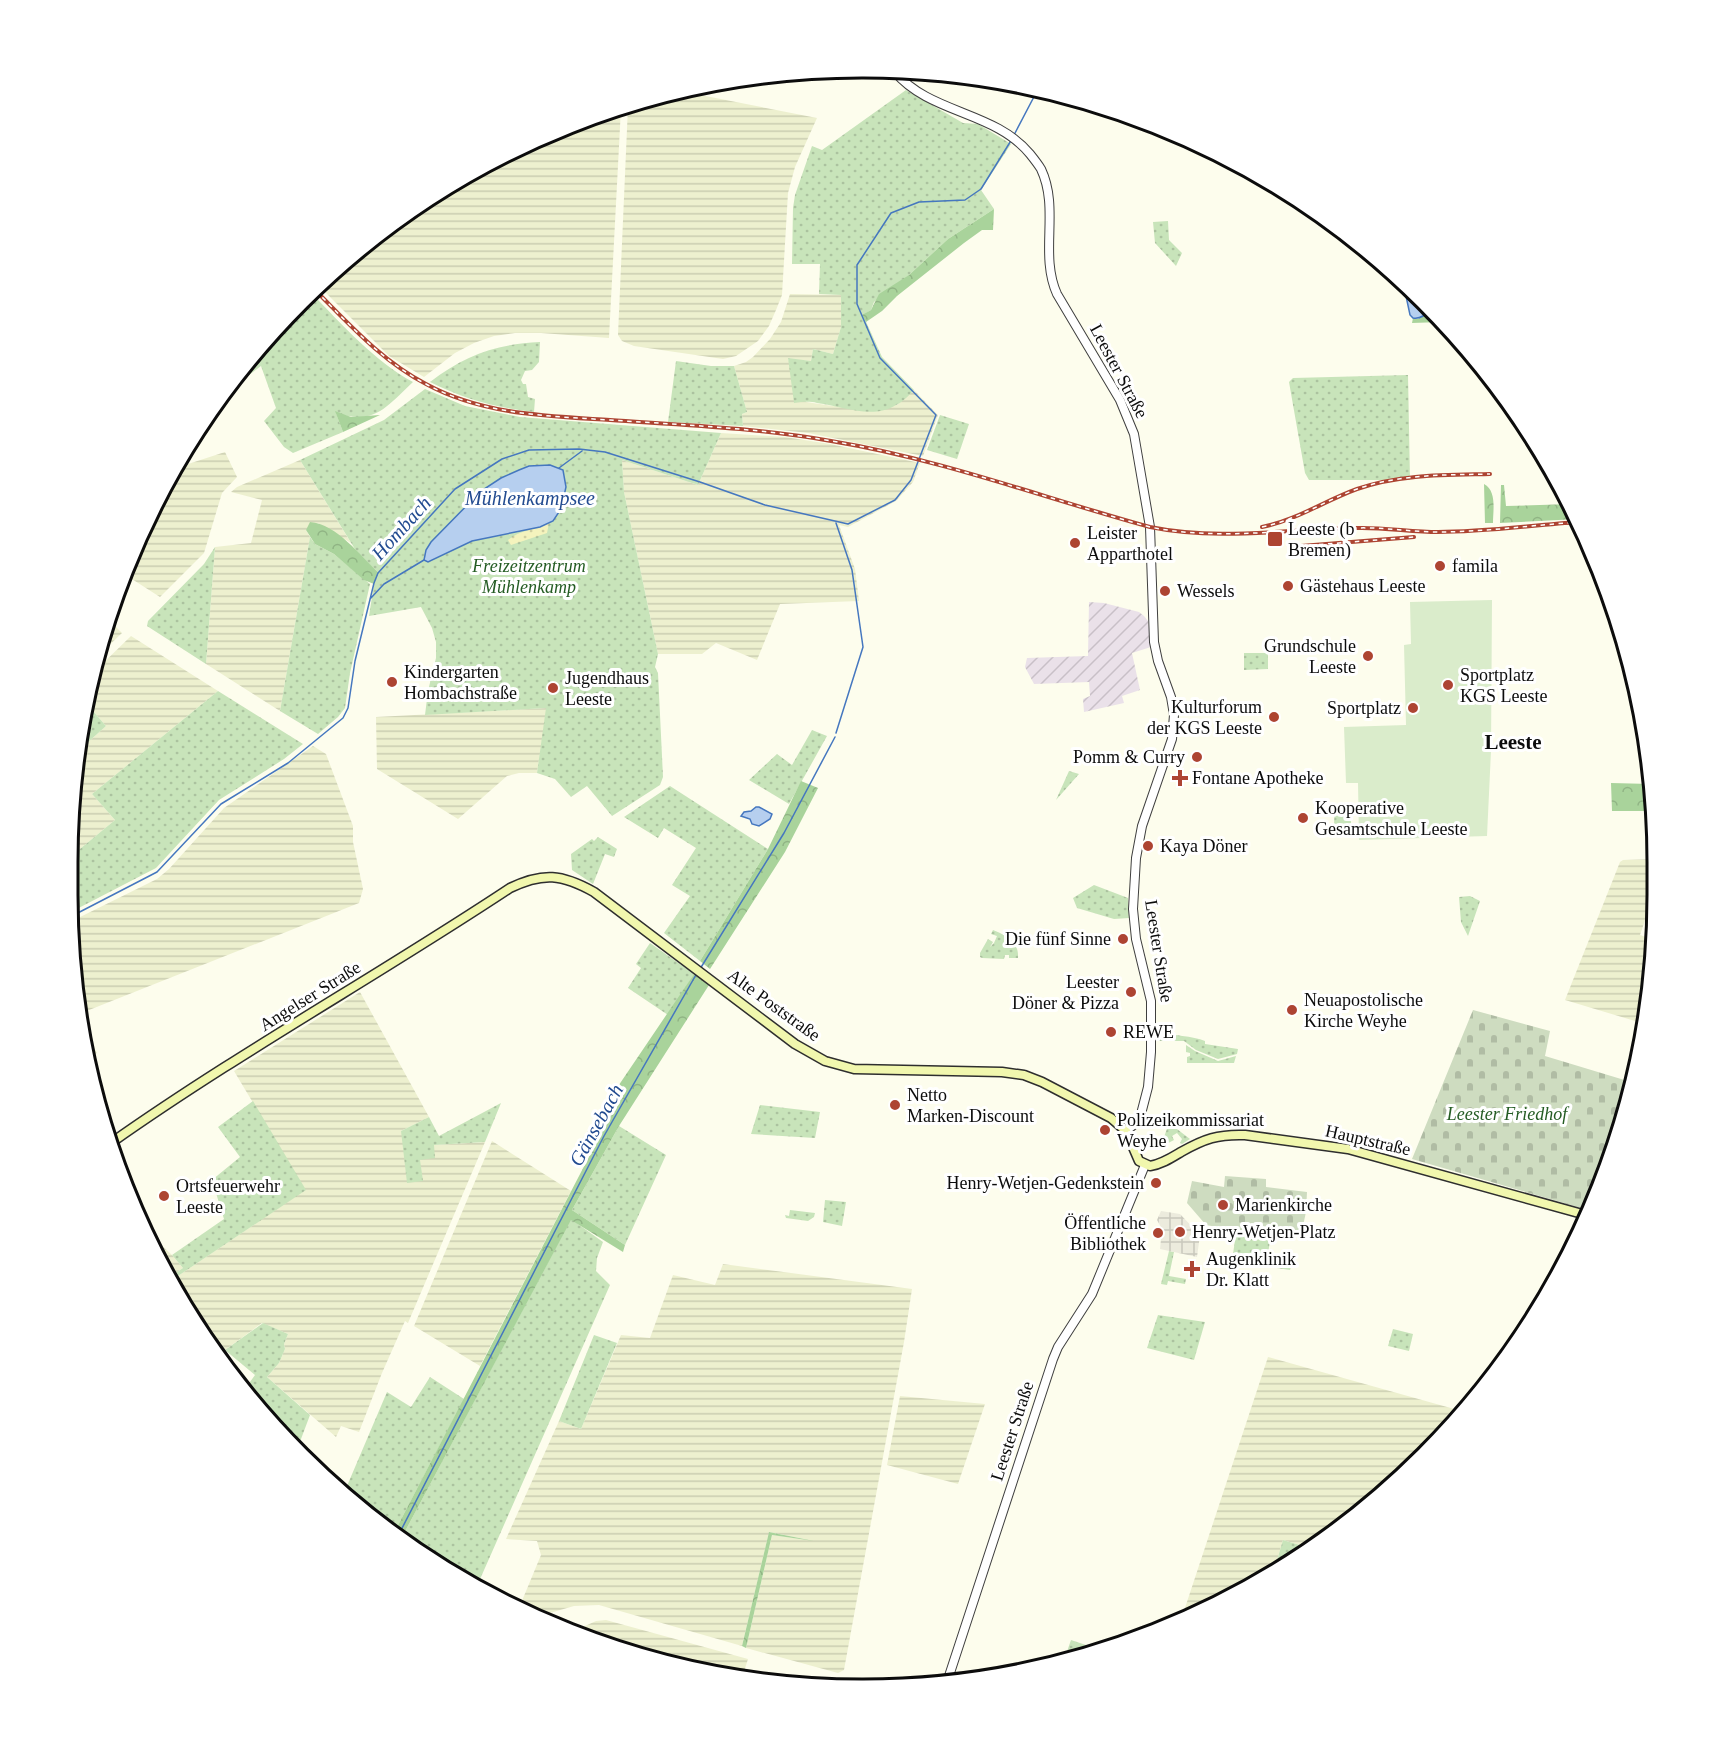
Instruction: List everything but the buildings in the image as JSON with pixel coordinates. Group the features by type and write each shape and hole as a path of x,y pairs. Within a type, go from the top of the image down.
{"main road":[{"name":"Alte Poststraße","path":"527,880 562,877 594,892 795,1044 825,1061 843,1067 869,1070 1014,1073 1042,1082 1071,1096 1111,1118 1126,1131"},
{"name":"Angelser Straße","path":"117,1139 184,1093 421,947 510,888 527,880"},
{"path":"1126,1131 1137,1157 1145,1165"},
{"name":"Hauptstraße","path":"1145,1165 1150,1167 1163,1163 1209,1137 1229,1134 1245,1135 1348,1149 1579,1213"}],"street":[{"name":"Leester Straße","path":"904,80 919,92 1007,133 1022,145 1040,167 1049,195 1048,257 1055,290 1120,400 1137,444 1150,527 1154,642 1171,697 1174,715 1172,739 1142,826 1136,858 1133,909 1136,939 1150,1001 1151,1041 1148,1087 1140,1114 1136,1122 1126,1131"},
{"name":"Leester Straße","path":"950,1673 1053,1359 1058,1347 1092,1294 1145,1165"}],"shaded area":[{"path":"700,95 817,118 795,167 788,193 782,295 769,326 758,341 736,356 723,359 634,346 622,341 618,335 628,115"},
{"path":"621,117 609,338 541,333 494,336 455,353 424,377 389,356 325,292 385,240 470,183 562,138"},
{"path":"790,294 841,295 841,327 833,354 813,349 811,361 788,359 806,402 833,406 897,405 914,390 938,415 923,456 808,433 743,426 742,414 747,412 734,366 753,357 770,339 781,322"},
{"path":"721,433 785,437 920,463 913,482 896,501 848,527 839,525 855,569 859,601 780,604 757,660 716,643 702,654 658,654 624,492 622,460 698,485"},
{"path":"225,452 237,477 222,493 204,553 160,597 132,579 159,516 186,465"},
{"path":"300,460 351,543 318,523 306,530 310,537 280,711 206,664 215,547 251,543 262,500 231,492 237,487"},
{"name":"Sportplatz KGS Leeste","path":"1492,600 1491,751 1487,836 1359,840 1358,783 1346,783 1344,727 1406,725 1404,645 1411,644 1410,602"},
{"path":"1089,602 1104,603 1139,612 1148,621 1151,647 1132,653 1140,690 1122,696 1124,703 1084,712 1083,699 1090,696 1089,682 1034,684 1025,667 1027,658 1088,656"},
{"path":"115,626 122,633 109,645"},
{"path":"131,636 218,691 92,794 115,820 78,850 80,811 88,742 106,726 93,711 104,662"},
{"path":"547,708 537,773 507,776 458,819 377,769 376,717"},
{"path":"313,746 326,754 353,826 353,842 363,889 359,903 87,1011 79,918 157,879 169,869 224,808"},
{"path":"1647,859 1646,917 1640,935 1645,937 1645,946 1636,1021 1565,1000 1620,862"},
{"path":"360,992 429,1117 401,1131 420,1160 434,1145 485,1142 408,1323 405,1321 382,1373 359,1432 341,1426 336,1437 267,1377 279,1363 288,1334 262,1323 225,1350 177,1276 305,1190 234,1071"},
{"path":"492,1141 571,1191 480,1366 414,1326"},
{"name":"Henry-Wetjen-Platz","path":"1161,1211 1180,1214 1200,1235 1197,1257 1160,1249 1162,1229 1157,1220"},
{"path":"161,1245 172,1255 183,1268 176,1273"},
{"path":"723,1264 912,1289 844,1670 838,1673 746,1648 772,1535 809,1540 769,1532 742,1646 599,1605 574,1606 549,1613 522,1601 541,1555 537,1541 506,1539 559,1421 581,1429 621,1335 650,1338 673,1275 715,1285"},
{"path":"1268,1357 1454,1409 1380,1484 1340,1517 1301,1545 1283,1540 1277,1560 1255,1574 1185,1609"},
{"path":"900,1396 985,1404 958,1484 887,1465"},
{"path":"606,1620 748,1659 745,1670 659,1652 584,1627 596,1621"}],"green space":[{"path":"906,90 963,123 978,124 1011,144 981,190 994,209 948,239 909,275 874,302 871,310 863,315 882,357 914,390 908,396 887,409 867,412 811,402 794,403 788,358 811,361 813,349 833,354 841,327 841,295 819,294 820,264 792,264 795,195 812,146 822,150"},
{"path":"994,209 993,230 982,230 964,243 866,322 862,315 871,310 879,294 909,275 948,239"},
{"path":"1168,221 1169,240 1182,253 1176,266 1155,243 1153,222"},
{"path":"317,299 372,353 413,382 387,406 371,415 361,417 336,413 343,432 293,453 284,447 264,421 276,408 261,366 247,376 273,345"},
{"path":"1423,315 1431,322 1412,323 1413,318 1418,319"},
{"path":"540,342 539,362 532,370 525,371 521,380 523,384 526,384 528,397 535,399 534,412 481,402 430,382 469,358 495,348"},
{"path":"676,361 711,366 734,366 747,412 742,414 743,426 668,422"},
{"path":"1408,375 1410,480 1309,480 1305,473 1289,382 1293,378"},
{"name":"Freizeitzentrum Mühlenkamp","path":"425,389 465,406 520,417 721,433 698,485 622,460 624,492 658,654 655,667 658,673 663,777 660,785 612,816 587,786 571,797 555,779 537,773 546,708 425,715 436,658 436,642 432,628 421,607 369,616 374,584 379,573 358,554 300,460 384,420"},
{"path":"335,411 351,417 380,415 343,432"},
{"path":"940,415 969,424 957,459 927,450"},
{"path":"1484,484 1493,496 1493,523 1485,523"},
{"path":"1501,485 1504,485 1506,506 1560,504 1568,520 1500,523"},
{"path":"310,522 330,528 356,550 379,573 374,584 364,580 334,554 315,544 306,530"},
{"path":"310,537 315,544 334,554 370,584 350,673 345,708 318,734 280,711"},
{"path":"215,547 206,664 147,626 148,621 204,564"},
{"path":"1244,653 1268,653 1268,669 1244,670"},
{"path":"218,691 303,744 284,759 219,800 156,868 79,908 78,850 115,820 92,794"},
{"path":"93,711 106,726 88,742"},
{"path":"812,730 827,736 789,804 749,780 777,754 792,765"},
{"path":"1069,771 1079,774 1056,800"},
{"path":"801,781 818,788 785,852 710,969 700,961 768,849"},
{"path":"1611,783 1642,784 1645,811 1612,811"},
{"path":"670,786 768,849 700,961 664,933 690,896 672,885 696,848 664,828 658,838 624,817"},
{"path":"1351,803 1351,833 1337,832 1334,824 1335,804"},
{"path":"598,837 617,849 614,857 605,854 593,884 572,870 571,854"},
{"path":"1094,885 1128,898 1129,918 1114,919 1077,908 1073,898"},
{"path":"1470,896 1480,901 1468,936 1461,922 1459,897"},
{"path":"993,930 1014,943 1018,958 1009,958 1009,955 1005,955 1004,959 980,957 988,939 993,942 990,947 994,943 997,936 991,934"},
{"path":"650,943 694,974 668,1015 628,988 641,968 636,964"},
{"path":"694,974 709,985 619,1126 572,1210 625,1245 623,1252 571,1220 405,1531 398,1526 593,1149 581,1141"},
{"name":"Leester Friedhof","path":"1473,1010 1550,1031 1545,1056 1624,1080 1605,1147 1581,1208 1412,1159"},
{"path":"1159,1033 1195,1038 1205,1041 1205,1044 1238,1049 1237,1054 1218,1059 1196,1050 1184,1041 1159,1041"},
{"path":"1186,1045 1218,1061 1236,1056 1234,1063 1187,1063 1190,1053 1186,1052"},
{"path":"253,1101 306,1190 177,1276 176,1273 183,1268 172,1255 224,1219 212,1180 240,1157 218,1127"},
{"path":"501,1103 485,1142 434,1145 435,1158 420,1160 423,1181 407,1183 401,1131 429,1117 439,1136"},
{"path":"760,1105 820,1112 815,1138 751,1134"},
{"path":"1169,1123 1190,1139 1182,1144 1180,1143 1182,1139 1177,1133 1172,1136 1174,1140 1161,1146 1150,1149 1141,1147 1163,1140"},
{"path":"619,1126 666,1155 625,1245 572,1210"},
{"path":"1225,1176 1266,1179 1266,1187 1307,1192 1301,1235 1239,1231 1206,1225 1187,1203 1192,1181 1224,1187"},
{"path":"825,1200 846,1202 842,1226 823,1222"},
{"path":"790,1210 815,1213 814,1217 808,1221 786,1218 785,1215 789,1216"},
{"path":"571,1219 603,1242 597,1258 596,1271 610,1285 480,1579 405,1531"},
{"path":"1236,1233 1271,1234 1268,1254 1278,1255 1278,1259 1293,1260 1290,1270 1232,1261"},
{"path":"1169,1251 1174,1252 1169,1276 1186,1279 1185,1284 1168,1281 1167,1285 1161,1284"},
{"path":"1158,1315 1205,1322 1194,1360 1147,1348"},
{"path":"263,1323 288,1334 279,1363 267,1377 310,1415 300,1441 249,1383 255,1375 225,1350"},
{"path":"1393,1329 1413,1334 1409,1351 1388,1346"},
{"path":"594,1335 617,1343 581,1429 559,1421"},
{"path":"430,1377 464,1399 398,1526 347,1486 387,1392 411,1407"},
{"path":"769,1532 814,1541 772,1535 746,1648 742,1646"},
{"path":"1283,1540 1301,1545 1298,1547 1277,1560"},
{"path":"1071,1640 1087,1645 1067,1652"}],"sand":[{"path":"549,523 547,533 511,545 508,540 518,534"}],"water":[{"path":"1406,298 1424,315 1413,318 1410,315"},
{"name":"Mühlenkampsee","path":"550,465 563,470 566,487 561,509 553,521 540,527 472,541 428,562 424,560 431,542 481,491 501,478 529,466"},
{"path":"756,807 772,814 770,819 759,826 741,816 744,812"}],"waterway":[{"path":"1014,135 1034,97"},
{"name":"Hombach","path":"79,912 157,872 221,804 288,763 343,718 348,708 355,661 378,573 455,489 502,459 529,450 579,449 605,452 765,505 848,524 895,500 911,480 936,415 880,358 857,304 857,265 891,213 919,202 965,200 981,189 1012,139"},
{"path":"559,468 582,451"},
{"name":"Gänsebach","path":"836,523 852,570 863,647 836,733"},
{"path":"370,599 384,584 424,560"},
{"name":"Gänsebach","path":"700,969 784,833 835,737"},
{"name":"Gänsebach","path":"402,1529 604,1136 697,973"}],"railway":[{"path":"321,296 367,342 410,375 448,394 493,408 539,415 749,430 831,441 952,468 1110,516 1150,527 1176,531 1227,534 1366,528 1456,532 1569,523"},
{"path":"1262,527 1287,520 1357,489 1390,480 1423,476 1490,474"},
{"path":"1301,546 1414,537"}],"place":[{"name":"Leeste (b Bremen)","path":"1275,539"},
{"name":"Leister Apparthotel","path":"1075,543"},
{"name":"famila","path":"1440,566"},
{"name":"Gästehaus Leeste","path":"1288,586"},
{"name":"Wessels","path":"1165,591"},
{"name":"Grundschule Leeste","path":"1368,656"},
{"name":"Kindergarten Hombachstraße","path":"392,682"},
{"name":"Sportplatz KGS Leeste","path":"1448,685"},
{"name":"Jugendhaus Leeste","path":"553,688"},
{"name":"Sportplatz","path":"1413,708"},
{"name":"Kulturforum der KGS Leeste","path":"1274,717"},
{"name":"Pomm & Curry","path":"1197,757"},
{"name":"Fontane Apotheke","path":"1180,778"},
{"name":"Kooperative Gesamtschule Leeste","path":"1303,818"},
{"name":"Kaya Döner","path":"1148,846"},
{"name":"Die fünf Sinne","path":"1123,939"},
{"name":"Leester Döner & Pizza","path":"1131,992"},
{"name":"Neuapostolische Kirche Weyhe","path":"1292,1010"},
{"name":"REWE","path":"1111,1032"},
{"name":"Netto Marken-Discount","path":"895,1105"},
{"name":"Polizeikommissariat Weyhe","path":"1105,1130"},
{"name":"Henry-Wetjen-Gedenkstein","path":"1156,1183"},
{"name":"Ortsfeuerwehr Leeste","path":"164,1196"},
{"name":"Marienkirche","path":"1223,1205"},
{"name":"Henry-Wetjen-Platz","path":"1180,1232"},
{"name":"Öffentliche Bibliothek","path":"1158,1233"},
{"name":"Augenklinik Dr. Klatt","path":"1192,1269"}],"district":[{"name":"Leeste","path":"1513,742"}]}
